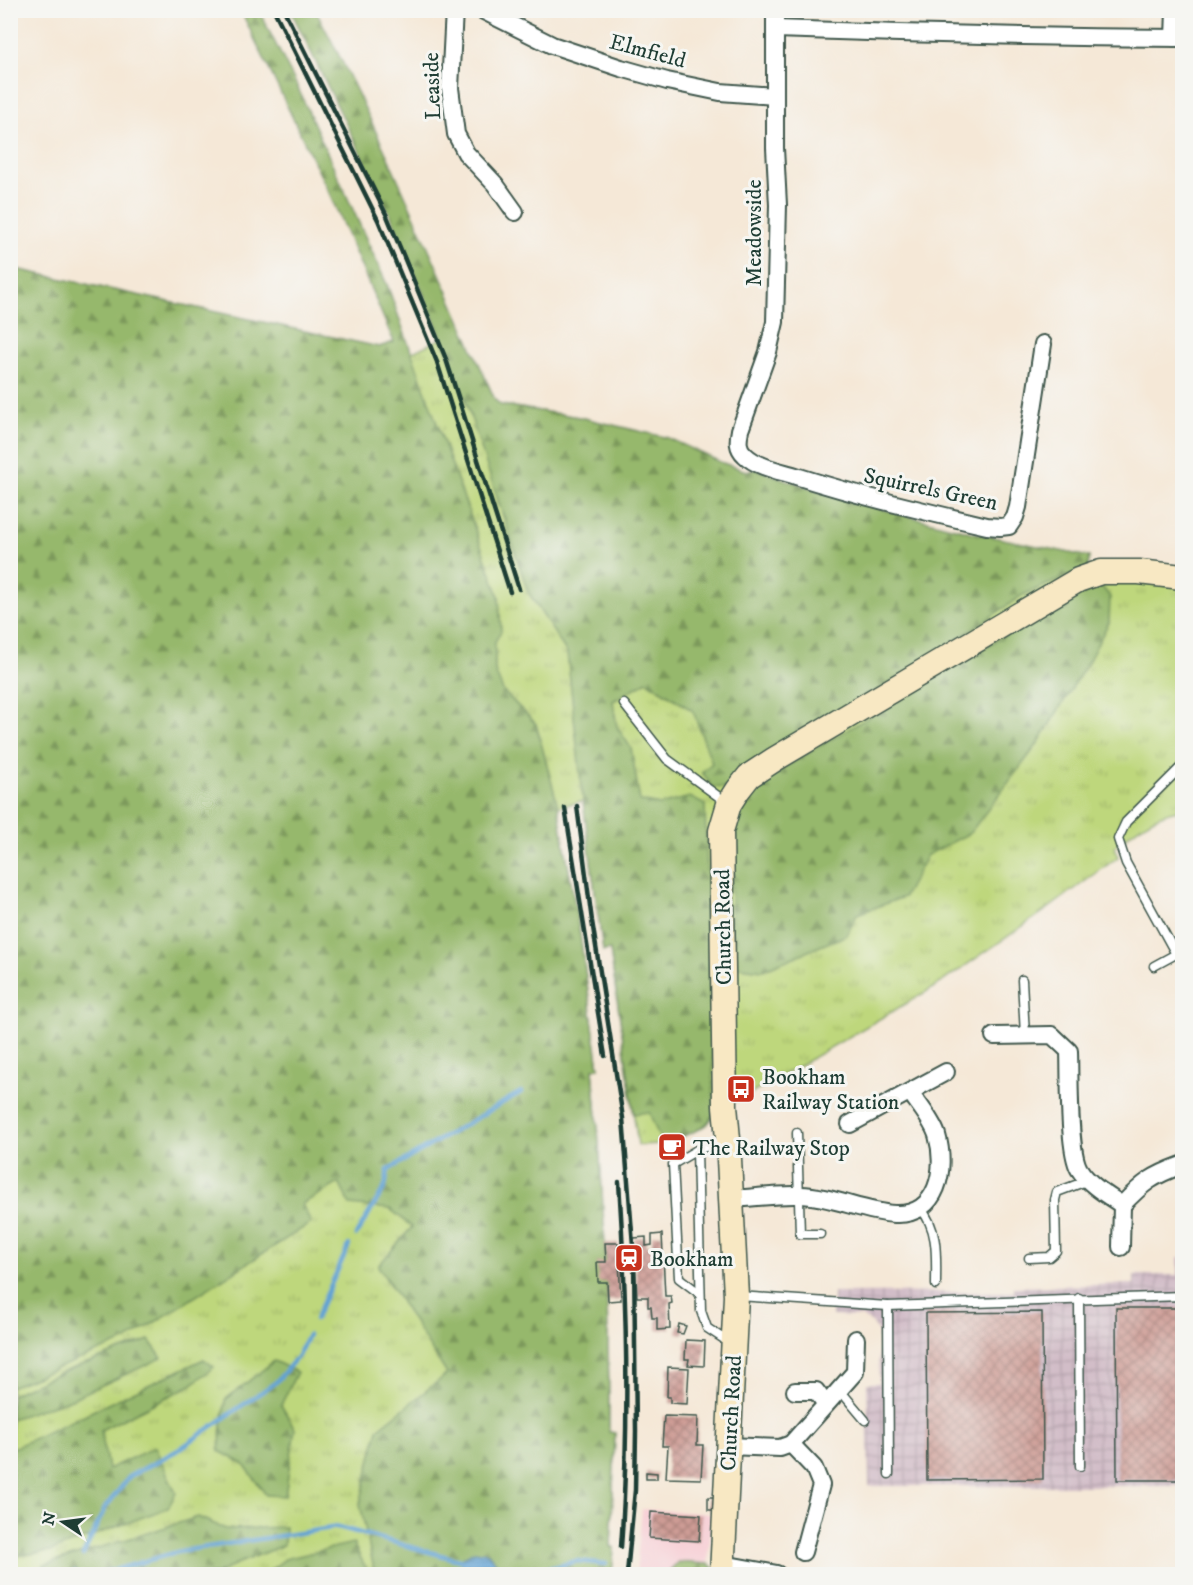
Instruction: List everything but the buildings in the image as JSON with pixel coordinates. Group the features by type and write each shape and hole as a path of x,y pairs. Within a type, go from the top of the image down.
{"street":[{"name":"Leaside","path":"454,10 450,88 456,134 466,153 495,184 515,212"},
{"name":"Elmfield","path":"482,10 552,45 621,68 720,92 775,96"},
{"name":"Meadowside","path":"740,449 738,442 740,430 768,351 775,322 778,206 775,10"},
{"path":"775,29 1055,38 1178,38 1175,10"},
{"name":"Squirrels Green","path":"740,449 750,460 767,467 855,495 987,526 1000,528 1009,526 1018,507 1043,344"},
{"name":"Church Road","path":"723,1569 736,1296 728,1139 724,1106 720,874 721,831 729,804 749,777 775,759 1078,580 1101,572 1139,572 1182,577"},
{"path":"994,1036 1052,1035 1069,1052 1072,1142 1078,1168 1095,1186 1122,1205"},
{"path":"850,1124 946,1072"},
{"path":"731,1199 800,1195 827,1198 896,1214 921,1209 936,1189 941,1172 937,1134 910,1092"},
{"path":"1121,1247 1122,1205 1143,1183 1182,1165"},
{"path":"728,1446 780,1448 791,1444 825,1403 855,1372 856,1339"},
{"path":"795,1391 816,1391 825,1403"},
{"path":"791,1444 814,1468 821,1485 803,1552"},
{"path":"723,1569 777,1575"}],"lane":[{"path":"624,704 668,759 729,804"},
{"path":"1154,966 1176,954 1126,863 1118,839 1126,822 1182,766"},
{"path":"1022,980 1025,1035"},
{"path":"797,1133 800,1234 820,1234"},
{"path":"699,1293 679,1278 673,1164 697,1150 728,1139"},
{"path":"697,1150 700,1311 707,1328 733,1345"},
{"path":"1029,1258 1049,1257 1056,1251 1055,1200 1057,1192 1089,1180"},
{"path":"921,1209 929,1218 933,1231 936,1285"},
{"path":"736,1296 888,1306 1182,1296"},
{"path":"1079,1298 1080,1466"},
{"path":"888,1306 889,1474"},
{"path":"839,1389 865,1420"}],"shaded area":[{"path":"1178,1257 1182,1257 1182,1486 869,1486 867,1383 879,1383 878,1333 872,1323 862,1317 832,1316 833,1293 1014,1292 1014,1287 1134,1284 1134,1275 1178,1275"},
{"path":"642,1509 712,1514 708,1564 678,1562 668,1574 636,1574"}],"green space":[{"path":"241,11 259,11 297,86 388,287 499,596 501,631 495,642 495,671 503,691 536,724 558,806 599,1068 593,1069 605,1250 609,1432 615,1433 612,1574 375,1574 360,1504 378,1429 447,1374 378,1266 412,1227 390,1209 350,1205 339,1183 302,1204 311,1223 127,1340 11,1387 11,268 379,347 394,342 330,195"},
{"path":"291,11 316,11 387,155 495,400 501,405 579,417 668,438 720,462 746,471 756,469 832,496 970,532 1089,557 1088,568 1023,595 918,666 750,767 725,788 712,787 702,772 712,763 693,711 647,681 613,701 617,727 631,748 640,801 660,805 690,797 705,805 714,1109 712,1116 701,1128 662,1144 649,1112 634,1114 610,950 603,951 583,801 567,653 528,592 458,378 392,218"},
{"path":"11,268 379,347 394,342 413,352 463,328 495,400 501,405 579,417 668,438 720,462 746,471 756,469 832,496 970,532 1089,557 1088,568 1114,580 1182,585 1182,821 1177,810 1143,824 1114,847 1118,857 936,986 744,1098 715,1109 707,1125 662,1144 638,1145 610,950 603,951 583,801 558,807 580,935 599,1068 593,1069 605,1250 609,1432 615,1433 612,1574 11,1574"},
{"path":"1100,584 1110,597 1109,622 1088,662 1037,745 970,833 927,855 904,897 857,914 847,935 763,970 731,966 731,852 736,819 747,799 773,774 1068,598"},
{"path":"149,1340 162,1358 69,1400 11,1419 11,1395 52,1376"},
{"path":"204,1359 214,1367 191,1385 101,1430 108,1469 155,1447 176,1493 168,1508 51,1551 11,1557 11,1449"},
{"path":"274,1361 297,1372 281,1405 295,1429 285,1496 266,1495 244,1464 219,1451 225,1400"},
{"path":"198,1517 226,1529 285,1527 284,1545 217,1574 46,1574 44,1565"},
{"path":"353,1543 367,1570 360,1574 265,1574 285,1559"},
{"path":"678,1562 708,1564 713,1567 713,1574 668,1574"}],"water":[{"path":"474,1551 488,1553 504,1572 503,1574 463,1574 461,1559"}],"waterway":[{"path":"356,1235 385,1187 388,1170 521,1092"},
{"path":"315,1320 349,1245"},
{"path":"83,1555 105,1508 130,1476 178,1450 276,1382 298,1356 308,1335"},
{"path":"100,1574 181,1551 338,1527 466,1562"},
{"path":"527,1574 577,1561 606,1564"},
{"path":"500,1572 509,1574"}],"railway":[{"path":"274,10 378,220 437,362 510,592"},
{"path":"284,10 387,216 446,359 519,589"},
{"path":"577,806 592,921 623,1118 634,1258 635,1490 627,1574"},
{"path":"565,808 605,1056"},
{"path":"619,1182 626,1364 626,1456 621,1547"}],"place":[{"name":"Bookham Railway Station","path":"741,1089"},
{"name":"The Railway Stop","path":"672,1147"},
{"name":"Bookham","path":"629,1258"}]}
